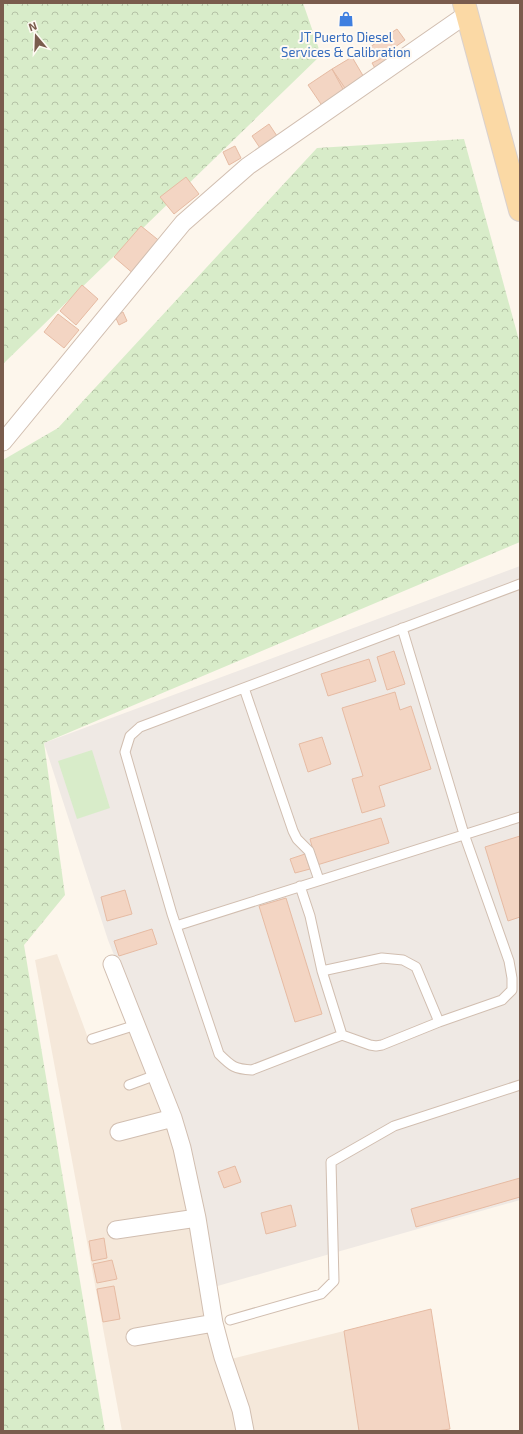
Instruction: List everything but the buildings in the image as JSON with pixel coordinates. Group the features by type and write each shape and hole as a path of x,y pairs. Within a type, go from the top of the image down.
{"main road":[{"path":"465,9 520,210"}],"street":[{"path":"3,442 183,223 248,166 465,9"},
{"path":"112,964 173,1118 182,1148 197,1218 214,1323 223,1357 241,1410 245,1431"},
{"path":"119,1132 173,1118"},
{"path":"116,1230 197,1218"},
{"path":"135,1337 214,1323"}],"lane":[{"path":"402,628 464,834 509,961 512,978 512,990 502,1000 439,1022 382,1045 376,1046 342,1035 252,1070 238,1069 228,1063 219,1054 176,926 125,752 130,736 140,728 402,628 520,584"},
{"path":"244,688 296,839 309,851 319,880"},
{"path":"176,926 520,817"},
{"path":"300,886 310,916 322,971 342,1035"},
{"path":"322,971 382,958 403,960 416,967 439,1022"},
{"path":"92,1039 136,1025"},
{"path":"129,1085 156,1075"},
{"path":"230,1320 321,1294 334,1281 331,1162 394,1126 520,1085"}],"shaded area":[{"path":"520,566 520,1200 214,1287 190,1145 108,940 44,743"},
{"path":"57,954 88,1038 140,1020 190,1145 214,1287 231,1359 344,1331 359,1431 122,1431 35,960"}],"green space":[{"path":"3,3 303,3 321,55 3,364"},
{"path":"464,139 520,344 520,542 44,743 65,895 24,945 105,1431 3,1431 3,460 58,428 317,148"},
{"path":"92,750 110,808 77,819 58,761"}],"place":[{"name":"JT Puerto Diesel Services & Calibration","path":"346,19"}]}
